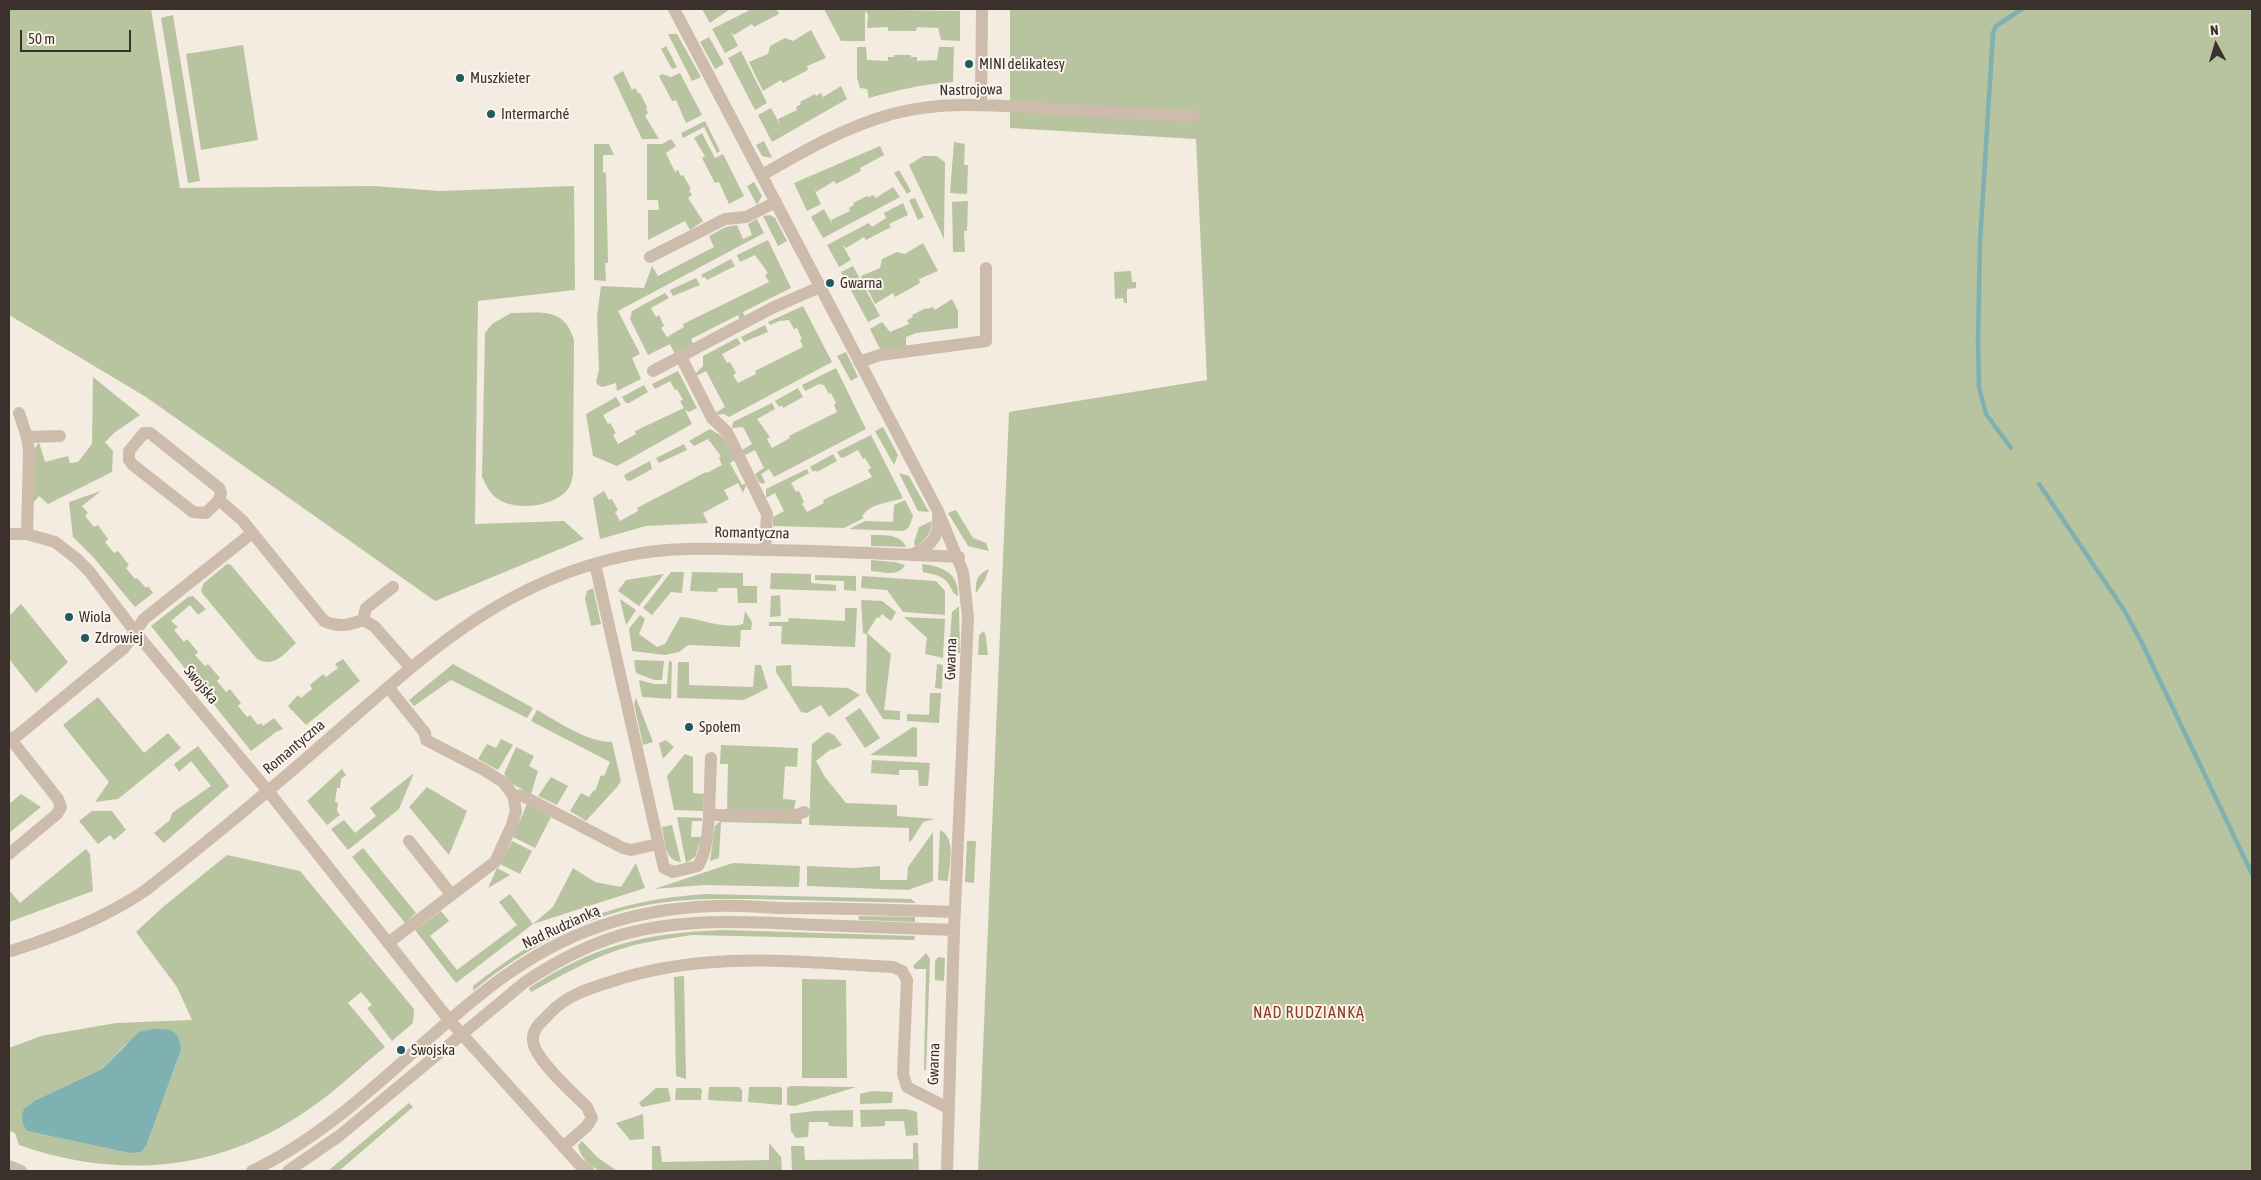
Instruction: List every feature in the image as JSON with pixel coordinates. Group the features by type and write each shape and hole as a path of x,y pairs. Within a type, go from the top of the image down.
{"street":[{"name":"Gwarna","path":"674,9 938,511 959,557 967,588 968,648 954,930 947,1171"},
{"path":"981,104 982,9"},
{"name":"Nastrojowa","path":"762,175 835,135 873,120 936,106 981,104 1194,116"},
{"path":"650,257 725,219 746,217 776,202"},
{"path":"859,362 880,355 986,340 986,268"},
{"path":"653,371 772,308 820,287"},
{"path":"681,357 712,418 727,432 767,514 765,550"},
{"path":"19,413 27,437 27,534"},
{"path":"144,432 150,433 219,488 221,493 219,500 206,513 193,512 133,465 129,460 129,451 144,432"},
{"path":"27,437 60,436"},
{"path":"219,500 242,520 324,621 332,625 343,626 364,620 374,626 411,668"},
{"path":"910,555 934,540 939,526 938,511"},
{"path":"9,854 57,814 61,807 58,799 10,738 124,648 144,619 252,533"},
{"name":"Swojska","path":"9,534 27,534 55,542 77,559 136,633 268,790 450,1021 588,1171"},
{"name":"Romantyczna","path":"11,951 91,921 125,905 154,885 450,636 500,603 550,579 626,556 694,548 959,557"},
{"path":"595,564 664,868 673,872 698,866 704,856 708,837 711,758"},
{"path":"364,620 366,608 393,587"},
{"path":"388,687 425,733 426,740 503,782 513,795 516,811 495,862 388,944"},
{"path":"513,795 524,796 623,848 630,850 658,844"},
{"path":"709,815 796,815 804,812"},
{"path":"409,841 452,894"},
{"name":"Nad Rudzianką","path":"252,1171 298,1147 329,1125 516,967 539,953 592,928 637,915 663,910 715,906 955,912"},
{"name":"Nad Rudzianką","path":"288,1171 339,1136 513,991 548,967 598,943 666,925 715,922 954,930"},
{"path":"563,1146 587,1126 592,1118 587,1107 538,1055 532,1041 535,1028 554,1009 580,992 629,975 704,961 744,959 893,967 902,971 907,980 903,1074 907,1087 948,1108"},
{"path":"9,1166 21,1171"}],"green space":[{"path":"9,9 151,9 180,188 373,186 440,191 574,186 575,290 478,301 475,524 564,521 584,539 435,601 146,397 9,315"},
{"path":"702,9 730,9 710,23"},
{"path":"752,9 780,9 777,10 779,14 754,27 752,24 734,35 731,32 738,46 725,53 712,29"},
{"path":"824,9 960,11 960,41 941,40 938,28 917,27 916,31 888,31 888,27 867,28 868,14 865,11 865,41 841,41"},
{"path":"1010,9 2252,9 2252,1171 978,1171 1009,412 1207,380 1196,139 1010,128"},
{"path":"173,15 200,181 188,183 161,18"},
{"path":"811,30 826,58 807,66 808,70 783,83 781,80 763,91 749,62 768,54 770,46 785,38 793,41"},
{"path":"668,34 677,34 701,77 692,81"},
{"path":"709,37 724,64 715,69 700,42"},
{"path":"243,45 258,140 201,150 186,54"},
{"path":"666,46 677,67 672,69 661,49"},
{"path":"857,47 866,47 867,60 888,61 888,57 894,57 894,55 911,55 911,57 917,57 917,61 937,60 939,47 954,47 953,82 890,92 869,98 867,89 860,88 857,78"},
{"path":"741,51 767,103 755,110 728,58"},
{"path":"623,71 632,90 635,88 640,93 647,107 648,113 645,116 659,139 642,139 613,77"},
{"path":"680,73 702,115 686,123 676,100 672,101 659,76 662,74 671,77"},
{"path":"841,86 847,99 772,142 758,115 771,108 781,126 778,119 797,110 796,107 801,104 800,102 815,94 816,96 821,93 823,97"},
{"path":"705,121 720,151 717,153 704,127 683,138 681,133"},
{"path":"702,133 715,158 723,154 744,196 729,204 719,182 715,183 702,158 705,156 694,138"},
{"path":"671,139 676,146 666,153 675,172 678,170 681,176 683,175 691,189 689,190 692,195 688,198 703,221 690,230 685,221 648,240 648,210 659,210 658,200 647,200 647,144 662,144"},
{"path":"764,141 772,158 762,156 756,145"},
{"path":"954,142 965,144 964,165 968,165 967,194 950,193"},
{"path":"594,144 609,144 614,155 603,155 603,172 606,173 608,263 605,263 606,281 594,280"},
{"path":"880,146 884,155 860,168 861,171 836,184 834,181 816,192 814,189 821,204 807,211 794,183"},
{"path":"923,156 936,156 945,162 944,239 909,165"},
{"path":"899,170 911,191 907,194 894,173"},
{"path":"754,182 762,196 757,205 747,186"},
{"path":"893,187 900,197 823,238 811,217 824,209 832,224 831,220 850,211 849,208 854,205 853,203 867,196 873,195 876,198"},
{"path":"915,198 924,217 918,220 909,200"},
{"path":"968,201 967,231 964,231 965,252 953,252 952,202"},
{"path":"903,203 908,215 889,224 891,227 866,240 864,237 846,248 842,244 851,260 839,267 827,245 869,223 872,227 886,218 884,213"},
{"path":"770,215 775,218 787,241 778,246 763,216"},
{"path":"757,219 764,233 618,311 640,354 632,358 641,379 617,391 616,383 602,387 598,385 596,382 599,370 597,316 601,286 644,288 652,266 658,276 714,247 709,236 726,227 737,225 743,239 752,235 748,224"},
{"path":"768,240 791,288 743,312 745,317 740,320 738,315 691,339 693,344 675,354 670,344 648,355 630,319 632,311 665,293 669,298 651,308 656,317 659,315 664,326 661,328 667,337 684,327 683,324 769,282 765,275 768,273 755,255 740,262 737,255"},
{"path":"923,243 938,271 919,279 920,283 895,297 893,293 875,304 861,276 880,268 882,259 897,252 905,254"},
{"path":"731,259 735,266 707,280 701,275"},
{"path":"853,266 880,316 868,322 841,272"},
{"path":"1131,271 1132,282 1136,282 1136,288 1127,289 1127,303 1124,303 1123,298 1115,299 1114,272"},
{"path":"696,278 700,285 673,296 670,290"},
{"path":"952,299 958,311 958,328 916,333 906,337 906,347 881,351 870,329 882,322 890,332 909,324 907,320 913,317 912,315 926,308 933,307 935,310"},
{"path":"803,306 832,362 729,417 724,414 717,415 715,413 725,407 706,371 696,376 695,374 703,366 703,356 737,338 741,344 722,354 727,363 730,362 736,373 733,375 738,383 756,374 755,371 803,347 797,328 794,329 789,320 779,321 770,325 768,322"},
{"path":"511,313 541,313 557,317 564,321 570,329 574,340 573,475 570,486 555,499 545,503 523,506 512,505 495,497 482,477 485,333 492,324"},
{"path":"765,325 768,332 744,342 741,337"},
{"path":"846,352 858,377 851,381 837,356"},
{"path":"836,368 866,429 774,477 769,469 761,474 765,482 763,484 759,482 755,474 764,468 755,450 745,455 742,450 752,444 743,427 732,428 733,422 772,403 775,409 757,419 770,437 767,439 772,448 790,438 789,436 837,412 834,405 836,403 824,385 819,384 805,391 802,385"},
{"path":"678,371 697,408 689,412 685,410 692,424 617,466 593,456 586,414 616,397 621,405 603,415 616,433 613,435 618,444 636,434 635,431 684,408 680,401 683,400 670,381 655,389 652,384"},
{"path":"93,377 140,415 114,433 105,442 113,451 112,472 48,504 39,496 33,503 33,451 39,442 45,462 68,456 70,463 78,462 92,444"},
{"path":"644,385 648,392 626,403 622,397"},
{"path":"798,388 803,397 783,408 782,405 779,407 775,401"},
{"path":"883,427 898,455 894,465 875,431"},
{"path":"710,429 722,436 735,460 730,463 742,485 747,483 743,493 738,483 724,490 729,499 703,513 708,523 646,526 600,539 593,498 604,491 609,500 612,499 618,510 615,512 620,521 638,511 637,508 722,465 719,458 721,456 708,439 694,446 689,441"},
{"path":"871,435 903,498 870,508 862,517 864,518 844,528 773,526 773,517 784,511 775,493 766,498 766,489 807,469 809,473 791,483 796,492 799,491 804,502 802,504 807,512 824,503 823,500 872,477 868,470 871,468 858,450 843,458 837,452"},
{"path":"684,444 687,450 659,463 656,458"},
{"path":"833,454 837,461 817,472 816,470 813,472 810,467"},
{"path":"650,461 652,469 630,481 626,480 624,475"},
{"path":"899,473 909,476 929,512 918,511"},
{"path":"101,491 82,506 88,513 85,516 94,527 98,525 108,539 105,542 114,553 118,551 129,565 126,568 135,579 137,578 146,588 148,586 153,593 135,607 94,558 73,537 69,502"},
{"path":"905,500 913,516 909,527 904,531 849,529 865,521 893,522 894,505"},
{"path":"956,510 973,538 986,543 989,551 968,546 948,513"},
{"path":"932,521 927,536 915,547 914,542 919,527"},
{"path":"871,535 896,537 906,547 871,546"},
{"path":"871,560 895,562 905,565 902,569 895,572 871,571"},
{"path":"227,564 231,565 296,643 274,661 269,662 257,659 202,593 201,590 204,583"},
{"path":"922,564 948,572 956,582 958,596 943,578 923,572"},
{"path":"989,569 985,580 976,593 978,578"},
{"path":"671,572 684,572 682,593 671,592 652,615 643,608"},
{"path":"692,572 743,573 743,586 757,586 757,603 738,603 737,588 718,588 717,592 690,591"},
{"path":"771,573 811,574 811,583 836,585 836,591 770,589"},
{"path":"664,574 639,606 618,591 626,580"},
{"path":"815,575 856,576 856,591 844,590 844,581 815,580"},
{"path":"862,576 936,581 945,591 945,615 903,612 887,590 861,588"},
{"path":"593,588 601,624 591,626 585,598 587,591"},
{"path":"780,595 781,616 770,617 771,596"},
{"path":"193,596 206,609 198,615 190,605 171,621 178,627 174,630 184,642 187,639 198,652 195,655 205,666 208,664 220,678 217,681 226,692 230,689 241,703 238,706 247,717 250,715 258,725 261,723 263,726 274,718 283,729 251,751 151,626 188,597"},
{"path":"620,599 636,610 626,625"},
{"path":"861,600 882,601 896,612 891,621 882,614 879,618 877,617 867,633 891,654 884,710 900,711 900,720 883,719 866,692 867,634 863,633"},
{"path":"21,604 68,662 36,693 9,659 9,616"},
{"path":"959,606 960,653 949,652 952,612"},
{"path":"845,608 857,608 855,647 781,644 782,626 769,626 769,622 788,622 789,618 845,621"},
{"path":"745,611 752,622 751,630 741,630 740,647 688,645 679,652 665,655 632,651 629,629 640,615 645,619 639,634 657,647 665,644 680,617 728,626 743,624"},
{"path":"904,617 945,619 943,658 925,654 927,638"},
{"path":"984,631 988,655 978,655 979,635"},
{"path":"343,659 360,681 306,725 288,706 298,695 301,698 312,689 310,685 323,674 326,677 338,668 335,664"},
{"path":"634,661 664,661 662,680 654,680 636,673"},
{"path":"669,661 672,662 671,699 642,697 639,680 654,684 667,684"},
{"path":"678,662 689,662 689,685 753,687 755,665 761,665 768,688 744,700 677,698"},
{"path":"453,664 533,708 527,718 451,680 414,706 409,700"},
{"path":"937,664 943,665 942,689 935,688"},
{"path":"791,665 792,686 848,688 860,695 829,717 821,705 807,713 801,712 776,672 776,666"},
{"path":"930,693 941,693 939,723 907,721 907,714 929,715"},
{"path":"98,697 144,753 168,733 181,748 118,799 95,802 109,782 63,725"},
{"path":"636,698 653,742 643,745 634,704"},
{"path":"860,708 880,738 865,748 845,718"},
{"path":"537,710 592,739 612,742 621,781 586,821 570,811 581,793 589,797 595,791 601,775 604,776 610,762 531,721"},
{"path":"913,727 917,728 917,757 870,755"},
{"path":"827,732 834,735 842,745 831,749 816,761 825,777 846,803 897,805 897,816 935,819 923,822 909,842 909,828 809,825 812,744"},
{"path":"501,739 513,745 498,770 478,759 487,744 496,748"},
{"path":"666,740 674,747 663,759 659,743"},
{"path":"721,745 798,748 797,767 785,766 783,799 796,800 794,809 727,812 728,764 720,764"},
{"path":"198,746 229,786 164,843 154,833 170,820 172,813 211,786 191,761 179,772 174,764"},
{"path":"516,747 534,756 529,766 538,771 531,794 512,784 504,774"},
{"path":"685,754 693,757 693,793 704,794 703,811 674,810 667,776"},
{"path":"872,760 930,763 928,786 919,786 918,770 899,770 899,775 871,773"},
{"path":"342,769 346,775 341,779 340,788 337,788 335,802 338,803 337,811 340,815 327,825 307,801"},
{"path":"414,773 399,809 348,850 331,829 344,820 355,833 376,816 370,808"},
{"path":"551,777 568,786 557,805 538,796"},
{"path":"427,787 467,811 449,855 409,807"},
{"path":"21,794 41,807 9,833 9,804"},
{"path":"527,804 551,817 535,848 513,837"},
{"path":"92,811 112,811 126,830 114,840 110,835 98,844 79,821"},
{"path":"677,817 702,818 702,821 692,821 691,837 702,837 695,857 686,863"},
{"path":"801,818 802,824 721,822 719,858 710,861 715,826 722,819"},
{"path":"672,825 681,862 671,858 666,849 662,827"},
{"path":"940,830 949,839 951,853 948,881 938,880"},
{"path":"933,832 933,881 908,890 807,886 807,866 854,868 880,866 880,880 907,880 908,867"},
{"path":"512,841 532,851 520,874 500,864"},
{"path":"967,841 976,841 974,883 965,882"},
{"path":"363,848 416,913 405,923 352,857"},
{"path":"86,849 90,854 93,891 9,922 9,890 20,903"},
{"path":"227,855 300,871 414,1009 413,1023 392,1041 367,1008 372,1005 361,992 348,1003 385,1047 319,1102 275,1130 240,1146 205,1157 168,1164 132,1166 94,1163 57,1156 19,1145 15,1133 9,1131 9,1048 41,1036 116,1023 192,1020 177,987 136,932 163,907","holes":["126,1044 181,1050 147,1144 129,1153 27,1131 36,1100 102,1069"]},
{"path":"636,863 645,888 533,924 553,907 573,868 595,882 621,887"},
{"path":"733,863 800,866 799,887 704,885 654,889"},
{"path":"497,868 510,875 488,888"},
{"path":"510,894 533,924 456,983 415,930 441,911 449,921 430,936 457,970 517,925 499,902"},
{"path":"706,894 911,899 916,903 710,899 666,902 639,907 613,913 588,922 540,945 494,974 473,991 473,986 527,948 582,920 610,910 640,903 672,897"},
{"path":"859,916 915,917 915,922 860,920"},
{"path":"724,930 915,936 914,940 911,940 692,935 624,948 583,964 531,992 529,988 576,961 622,944 669,934"},
{"path":"926,953 930,959 926,1070 924,1070 926,969 915,969 913,966"},
{"path":"938,957 945,958 944,981 935,980 935,961"},
{"path":"684,976 686,1079 676,1076 674,977"},
{"path":"802,979 846,980 847,1078 802,1078"},
{"path":"790,1086 856,1087 795,1106 787,1105 787,1088"},
{"path":"709,1087 739,1087 742,1090 742,1102 708,1100"},
{"path":"749,1087 782,1088 782,1105 748,1102"},
{"path":"656,1088 668,1088 671,1101 642,1107 639,1103"},
{"path":"676,1088 700,1088 702,1090 701,1100 675,1100"},
{"path":"872,1091 893,1092 892,1103 860,1104 860,1094"},
{"path":"409,1103 413,1107 339,1171 328,1171"},
{"path":"906,1109 917,1112 918,1135 906,1136 904,1121 885,1121 885,1126 861,1127 860,1110"},
{"path":"853,1110 853,1127 829,1126 828,1122 809,1122 808,1137 796,1138 791,1131 790,1114"},
{"path":"643,1114 644,1139 630,1140 616,1123"},
{"path":"582,1141 597,1157 617,1171 603,1172 589,1164 579,1149 578,1145"},
{"path":"769,1143 781,1157 782,1171 652,1171 652,1146 660,1146 662,1162 769,1160"},
{"path":"913,1143 918,1143 919,1171 792,1171 791,1146 804,1146 805,1160 913,1159"}],"water":[{"path":"155,1029 174,1032 179,1039 181,1050 147,1144 141,1152 129,1153 27,1131 23,1124 22,1115 24,1109 36,1100 102,1069 139,1032"}],"waterway":[{"path":"2011,448 1986,414 1979,387 1980,242 1993,33 1996,26 2022,9"},
{"path":"2039,484 2124,610 2141,641 2252,874"}],"place":[{"name":"MINI delikatesy","path":"969,64"},
{"name":"Muszkieter","path":"460,78"},
{"name":"Intermarché","path":"491,114"},
{"name":"Gwarna","path":"830,283"},
{"name":"Wiola","path":"69,617"},
{"name":"Zdrowiej","path":"85,638"},
{"name":"Społem","path":"689,727"},
{"name":"Swojska","path":"401,1050"}],"district":[{"name":"NAD RUDZIANKĄ","path":"1309,1013"}]}
